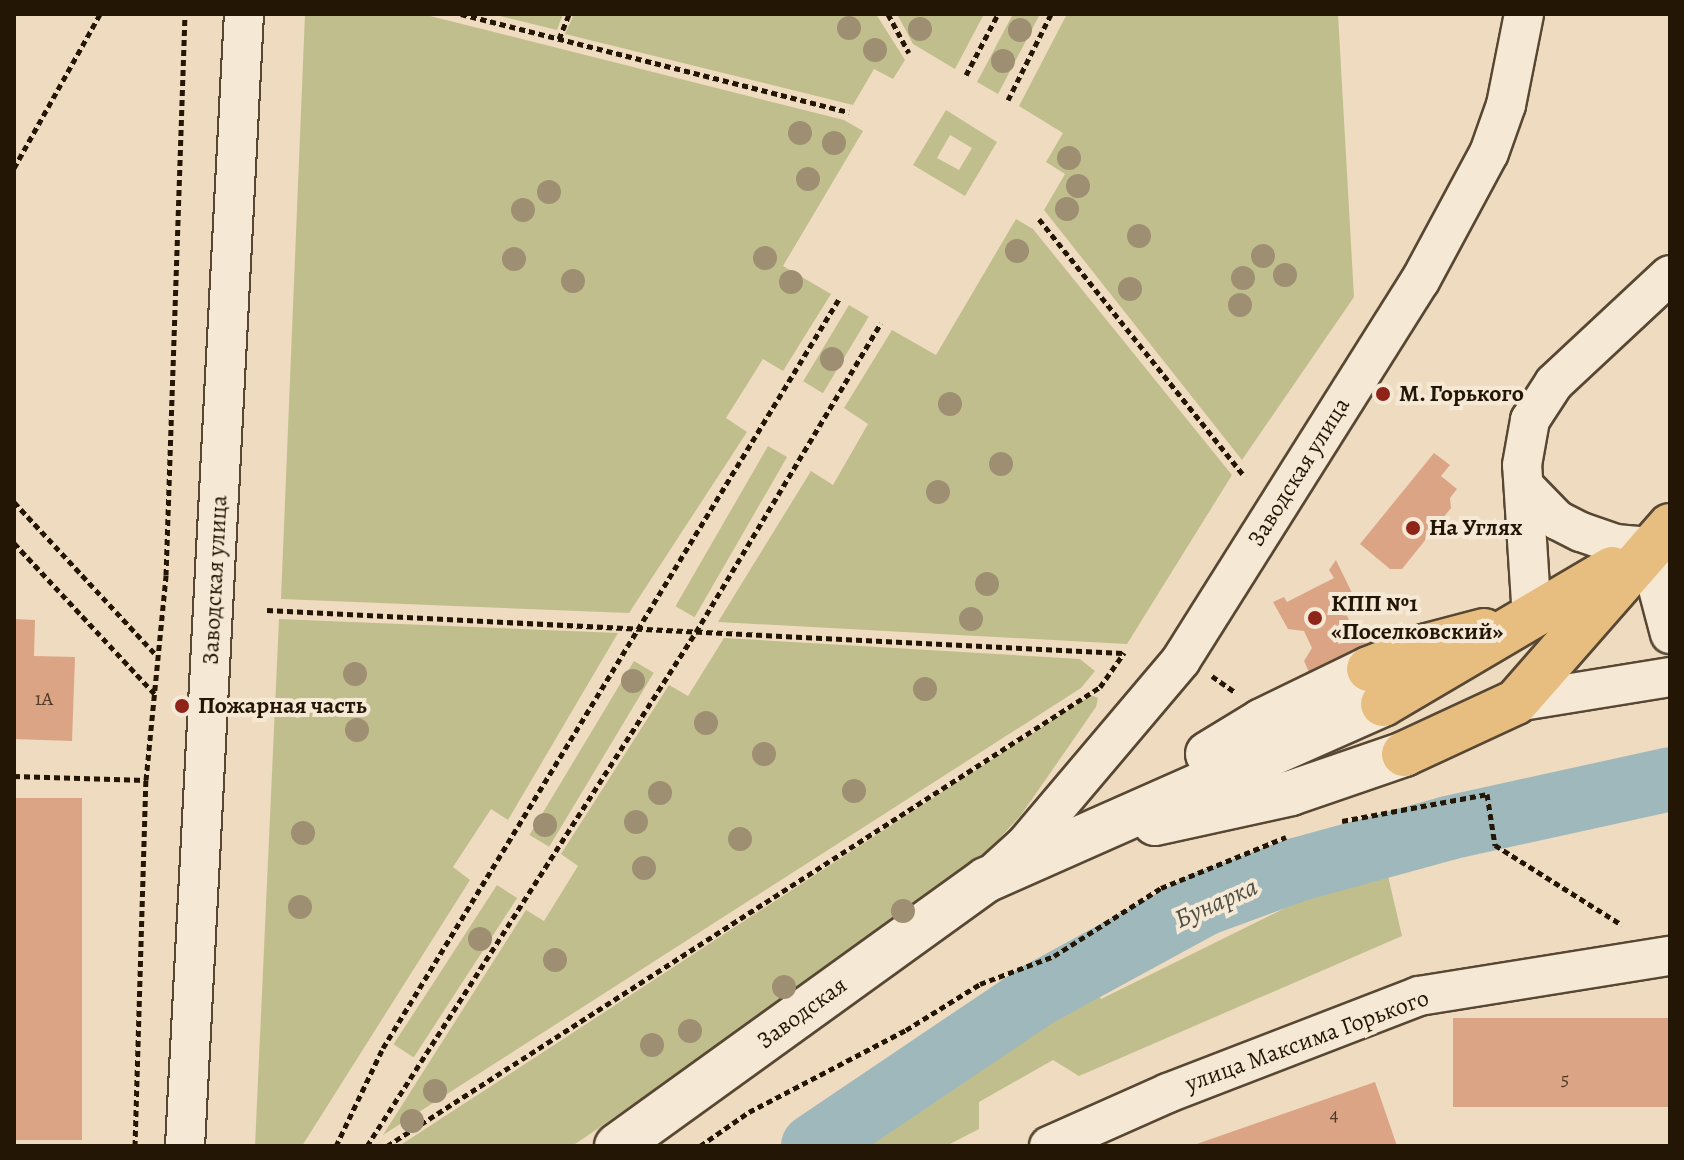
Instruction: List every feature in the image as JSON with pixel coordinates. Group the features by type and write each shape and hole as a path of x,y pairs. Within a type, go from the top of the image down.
{"main road":[{"path":"1387,713 1658,537"},
{"path":"1387,713 1516,702 1658,537"},
{"name":"Заводская","path":"617,1146 986,880 1067,842 1387,713"}],"street":[{"name":"Заводская улица","path":"185,1146 244,14"},
{"name":"Заводская улица","path":"986,880 1024,846 1181,660 1420,281 1489,153 1506,105 1524,14"},
{"path":"1532,618 1526,488 1522,465 1530,420 1554,383 1670,275"},
{"path":"1526,488 1548,513 1581,532 1615,544 1658,537 1670,634"},
{"path":"1516,702 1670,677"},
{"name":"улица Максима Горького","path":"1049,1146 1168,1093 1419,996 1670,956"}],"path":[{"path":"14,168 100,14"},
{"path":"135,1146 146,780 166,575 185,14"},
{"path":"461,14 849,112"},
{"path":"559,39 569,14"},
{"path":"888,14 909,53"},
{"path":"966,75 998,14"},
{"path":"1008,100 1051,14"},
{"path":"1039,219 1245,477"},
{"path":"336,1146 383,1048 839,299"},
{"path":"367,1146 696,632 881,323"},
{"path":"14,502 158,657"},
{"path":"14,543 155,694"},
{"path":"267,610 642,625 696,632 1124,653 1100,687 387,1146"},
{"path":"14,776 146,780"},
{"path":"1487,794 1495,845 1630,930"},
{"path":"700,1146 749,1112 906,1030 980,984 1054,956 1161,888 1293,835"}],"shaded area":[{"path":"305,14 422,14 844,120 863,131 783,266 831,294 783,371 763,359 726,418 747,432 629,613 281,599"},
{"path":"492,14 563,14 557,30"},
{"path":"574,14 876,14 905,60 893,79 874,69 853,105 565,34"},
{"path":"897,14 984,14 955,69 913,44"},
{"path":"1013,14 1040,14 998,94 977,82"},
{"path":"1067,14 1338,14 1354,297 1242,460 1044,210 1065,174 1046,162 1063,133 1019,106"},
{"path":"946,110 997,142 965,196 913,165","holes":["950,135 972,148 959,170 937,158"]},
{"path":"1016,219 1033,229 1232,475 1127,644 718,622 811,471 833,485 868,424 844,408 892,330 936,355"},
{"path":"849,305 869,317 823,393 803,381"},
{"path":"768,446 787,457 695,617 676,606"},
{"path":"279,619 618,633 508,820 491,809 453,867 470,880 302,1146 255,1146"},
{"path":"724,638 1080,659 1095,671 1081,688 383,1135 526,910 544,921 578,866 561,854 669,685 688,696"},
{"path":"634,661 654,673 549,847 529,835"},
{"path":"1091,695 1098,698 1096,707 1021,815 985,854 921,905 572,1146 399,1146"},
{"path":"1384,859 1402,936 1079,1076 1053,1060 979,1102 979,1129 946,1146 824,1146 1079,970 1101,999"},
{"path":"497,885 517,898 414,1057 394,1044"}],"building":[{"path":"1434,453 1450,465 1441,476 1457,489 1450,498 1451,508 1402,569 1390,569 1360,544"},
{"name":"КПП №1 «Поселковский»","path":"1336,560 1353,595 1345,611 1353,629 1371,631 1373,642 1314,683 1304,661 1312,648 1304,631 1288,629 1273,602 1284,597 1287,602 1334,578 1329,570"},
{"path":"14,619 35,620 34,656 75,657 72,741 14,739"},
{"path":"14,798 82,798 82,1140 14,1140"},
{"path":"1453,1018 1670,1018 1670,1107 1453,1107"},
{"path":"1375,1082 1397,1146 1191,1146"}],"waterway":[{"name":"Бунарка","path":"813,1146 1037,995 1204,904 1296,870 1448,828 1670,779"}],"place":[{"name":"М. Горького","path":"1383,394"},
{"name":"На Углях","path":"1413,528"},
{"name":"КПП №1 «Поселковский»","path":"1315,618"},
{"name":"Пожарная часть","path":"182,706"}]}
